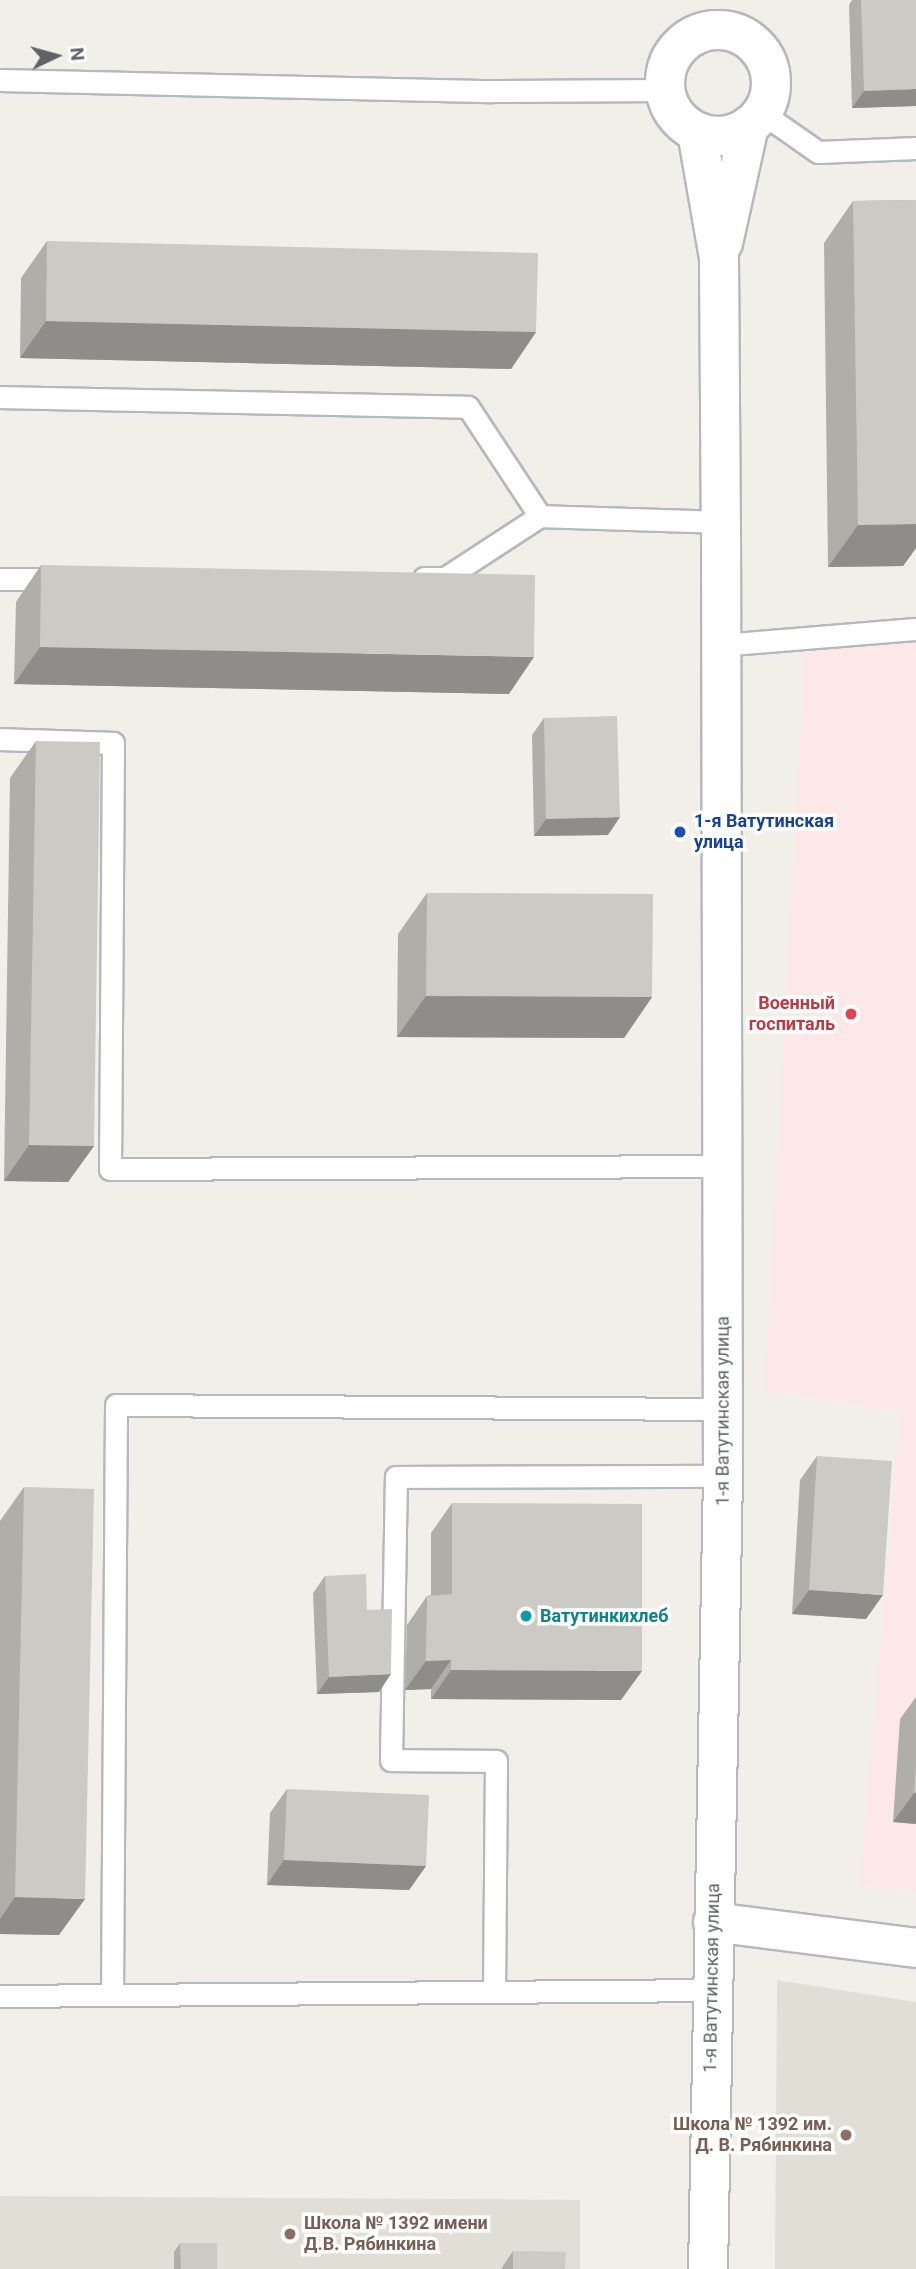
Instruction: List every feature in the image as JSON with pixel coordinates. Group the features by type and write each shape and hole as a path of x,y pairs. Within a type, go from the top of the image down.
{"street":[{"path":"720,15 754,45 765,60 771,77 756,119 733,135 696,132 681,122 665,90 670,63 686,41 720,15"},
{"name":"1-я Ватутинская улица","path":"719,258 756,119"},
{"name":"1-я Ватутинская улица","path":"696,132 719,258 721,522 723,1476 711,1990 708,2269"},
{"path":"713,1922 916,1948"}],"lane":[{"path":"0,80 492,91 665,90"},
{"path":"756,119 818,152 916,148"},
{"path":"0,397 468,407 540,516"},
{"path":"403,578 445,578 540,516 721,522"},
{"path":"0,579 83,579"},
{"path":"720,645 916,629"},
{"path":"0,739 113,743 110,1169 723,1166"},
{"path":"112,1996 116,1405 723,1409"},
{"path":"494,1992 496,1760 391,1760 396,1477 723,1476"},
{"path":"0,1996 711,1990"}],"shaded area":[{"name":"Военный госпиталь","path":"916,628 916,1892 860,1885 900,1412 765,1390 806,637"},
{"name":"Школа № 1392 им. Д. В. Рябинкина","path":"777,1980 916,2002 916,2269 775,2269"},
{"name":"Школа № 1392 имени Д.В. Рябинкина","path":"0,2196 580,2200 580,2269 0,2269"}],"building":[{"path":"861,0 916,0 916,89 864,91"},
{"path":"916,200 916,524 858,525 853,201"},
{"path":"47,241 538,253 536,332 46,321"},
{"path":"41,565 535,575 534,657 40,647"},
{"path":"617,716 620,817 546,819 544,718"},
{"path":"36,741 100,742 94,1146 29,1145"},
{"path":"427,893 653,894 652,997 426,996"},
{"path":"817,1456 892,1461 883,1595 809,1590"},
{"path":"24,1487 94,1489 85,1899 15,1897"},
{"name":"Ватутинкихлеб","path":"452,1503 642,1504 642,1671 451,1670 451,1660 426,1661 427,1596 452,1594"},
{"path":"366,1574 367,1610 392,1609 391,1674 329,1677 325,1576"},
{"path":"287,1789 429,1795 426,1866 284,1860"},
{"path":"180,2243 217,2243 217,2269 181,2269"},
{"path":"513,2251 566,2252 565,2269 513,2269"}],"place":[{"name":"1-я Ватутинская улица","path":"680,832"},
{"name":"Военный госпиталь","path":"851,1014"},
{"name":"Ватутинкихлеб","path":"526,1616"},
{"name":"Школа № 1392 им. Д. В. Рябинкина","path":"846,2135"},
{"name":"Школа № 1392 имени Д.В. Рябинкина","path":"290,2234"}]}
